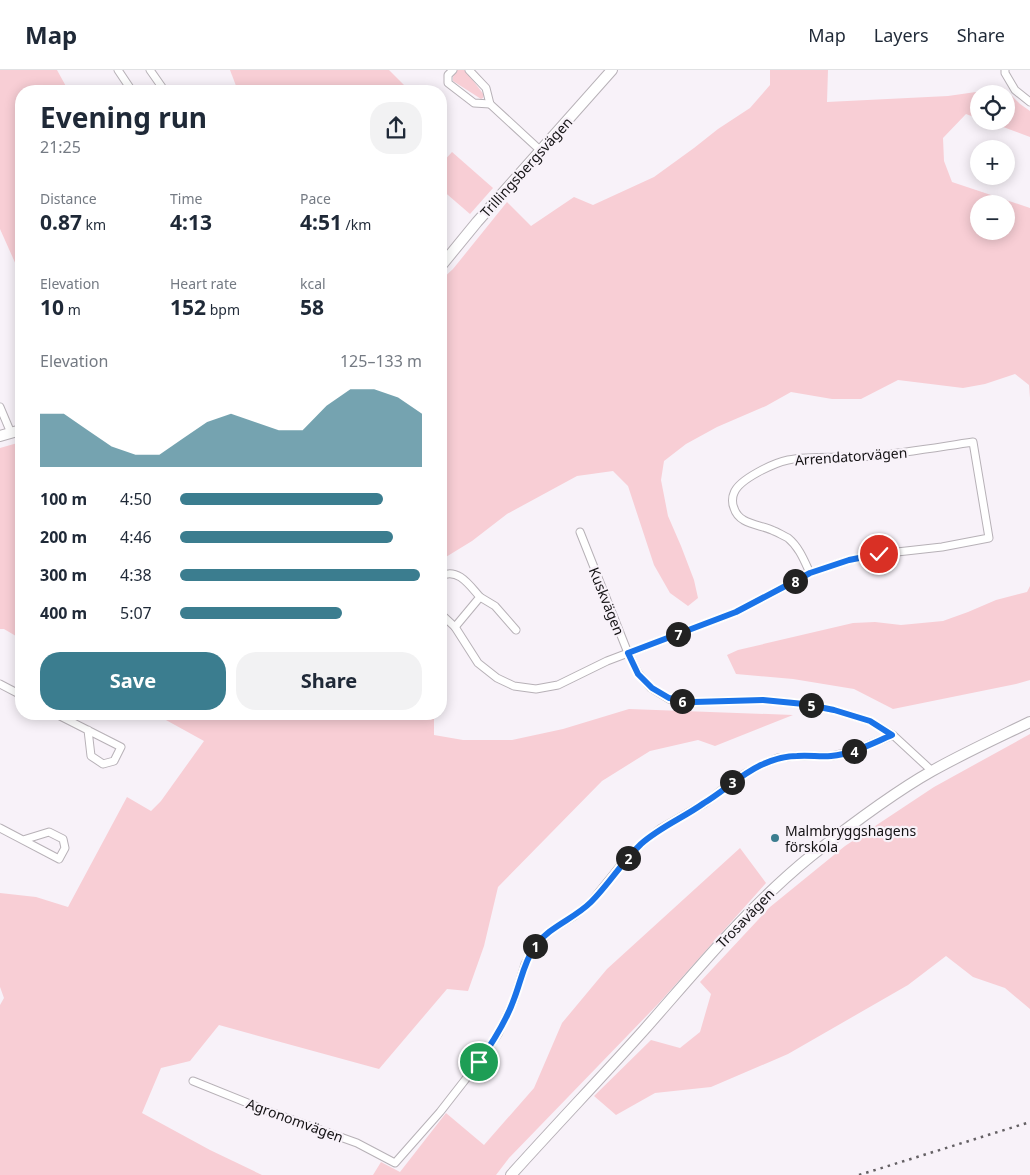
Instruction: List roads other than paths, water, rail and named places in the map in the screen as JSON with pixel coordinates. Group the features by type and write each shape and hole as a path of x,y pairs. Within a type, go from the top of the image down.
{"main road":[{"name":"Trillingsbergsvägen","path":"447,258 476,222 612,70"},
{"path":"0,436 15,432"},
{"name":"Trosavägen","path":"511,1175 732,930 769,892 857,821 903,789 932,771 1030,722"}],"street":[{"path":"118,70 128,85"},
{"path":"150,70 160,85"},
{"path":"453,70 448,75 448,82 474,102 490,104"},
{"path":"469,70 486,88 490,104 541,151"},
{"path":"1005,70 1016,90 1030,102"},
{"path":"0,407 15,430"},
{"name":"Arrendatorvägen","path":"973,442 989,538 942,547 879,554 849,560 810,573 800,551 789,539 774,531 750,524 737,515 733,505 733,494 739,485 749,477 787,460 856,458 973,442"},
{"name":"Kuskvägen","path":"580,532 628,653 638,674 652,688 669,698 694,702 763,700 804,704 834,710 870,721 892,735 932,771"},
{"path":"447,573 460,576 480,598 495,606 516,630"},
{"path":"447,620 454,627 478,663 497,678 514,686 536,689 558,685 607,661 736,612 810,573"},
{"path":"454,627 480,598"},
{"path":"0,684 15,693"},
{"path":"68,720 88,730 121,747 114,761 103,764 91,756 88,730"},
{"name":"Agronomvägen","path":"193,1081 265,1110 357,1143 395,1163 440,1112 498,1034 514,1000 525,964 535,946 550,931 574,916 591,902 620,866 641,844 660,829 705,803 737,778 761,765 778,758 832,756 854,751 892,735"},
{"path":"0,828 59,859 65,848 64,839 49,832 23,840"}],"railway":[{"path":"859,1175 1030,1122"}],"place":[{"name":"Malmbryggshagens förskola","path":"775,838"}]}
